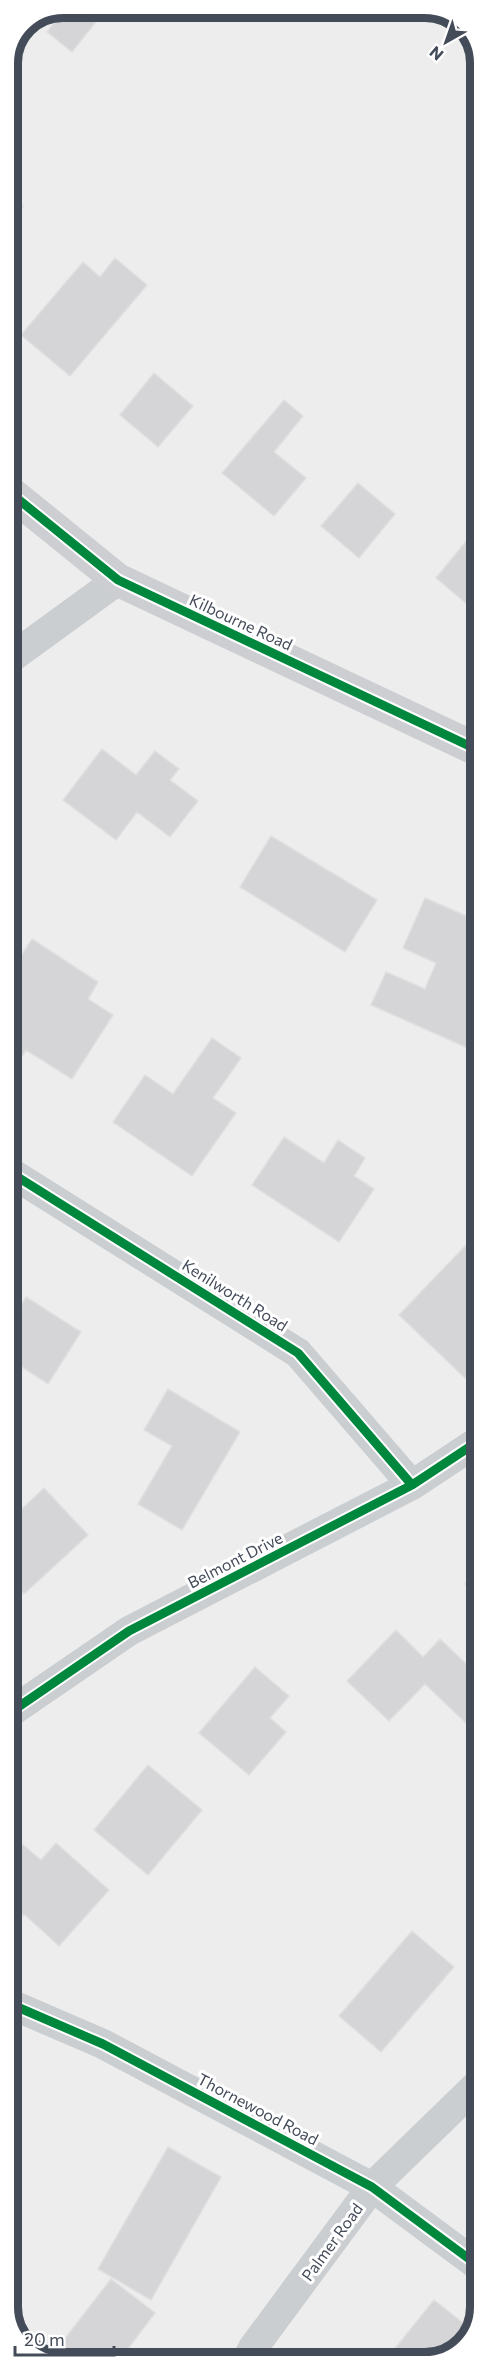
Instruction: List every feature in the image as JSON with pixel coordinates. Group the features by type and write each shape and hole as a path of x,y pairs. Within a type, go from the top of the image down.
{"street":[{"name":"Kilbourne Road","path":"18,499 118,580 470,747"},
{"path":"18,653 118,580"},
{"name":"Kenilworth Road","path":"18,1177 298,1353 412,1485"},
{"name":"Belmont Drive","path":"18,1707 129,1631 412,1485 470,1447"},
{"name":"Thornewood Road","path":"18,2007 103,2044 372,2187 470,2260"},
{"name":"Palmer Road","path":"251,2352 372,2187 470,2092"}],"building":[{"path":"99,18 72,52 47,32 57,19"},
{"path":"18,202 23,206 18,212"},
{"path":"115,258 147,285 70,376 21,335 83,262 100,277"},
{"path":"154,373 193,406 158,447 120,415"},
{"path":"284,400 303,416 274,452 306,478 274,516 222,473"},
{"path":"358,483 395,514 359,558 321,526"},
{"path":"470,536 470,607 436,578"},
{"path":"102,749 136,775 155,751 179,769 170,780 198,801 170,837 137,812 116,840 63,800"},
{"path":"271,836 377,900 345,952 240,887"},
{"path":"425,898 470,918 470,1049 371,1005 386,972 425,989 436,963 403,948"},
{"path":"32,939 98,982 88,999 113,1015 72,1079 26,1050 18,1062 18,954 21,956"},
{"path":"212,1038 241,1058 213,1098 236,1113 192,1176 113,1122 145,1075 173,1094"},
{"path":"284,1137 324,1163 338,1140 365,1158 354,1176 374,1189 339,1242 252,1185"},
{"path":"467,1244 470,1247 470,1373 465,1378 399,1315"},
{"path":"26,1297 81,1332 48,1384 18,1364 18,1310"},
{"path":"168,1389 240,1432 182,1530 138,1504 172,1446 144,1430"},
{"path":"44,1488 88,1535 24,1594 18,1587 18,1513"},
{"path":"470,1578 470,1588 465,1584"},
{"path":"396,1630 423,1657 440,1639 470,1668 470,1727 425,1684 389,1721 347,1681"},
{"path":"255,1667 289,1696 270,1718 286,1732 249,1775 199,1733"},
{"path":"148,1765 202,1810 148,1875 94,1830"},
{"path":"56,1843 109,1890 59,1946 24,1914 18,1920 18,1849 22,1844 41,1860"},
{"path":"412,1931 454,1967 381,2052 339,2016"},
{"path":"168,2147 221,2177 151,2300 98,2269"},
{"path":"111,2279 155,2313 126,2352 55,2351"},
{"path":"434,2300 466,2325 459,2337 445,2347 431,2352 392,2352"}],"cycle path":[{"path":"18,499 118,580 470,746"},
{"path":"18,1177 298,1353 412,1485"},
{"path":"18,1707 129,1631 412,1485 470,1447"},
{"path":"18,2007 103,2044 372,2187 470,2260"}]}
